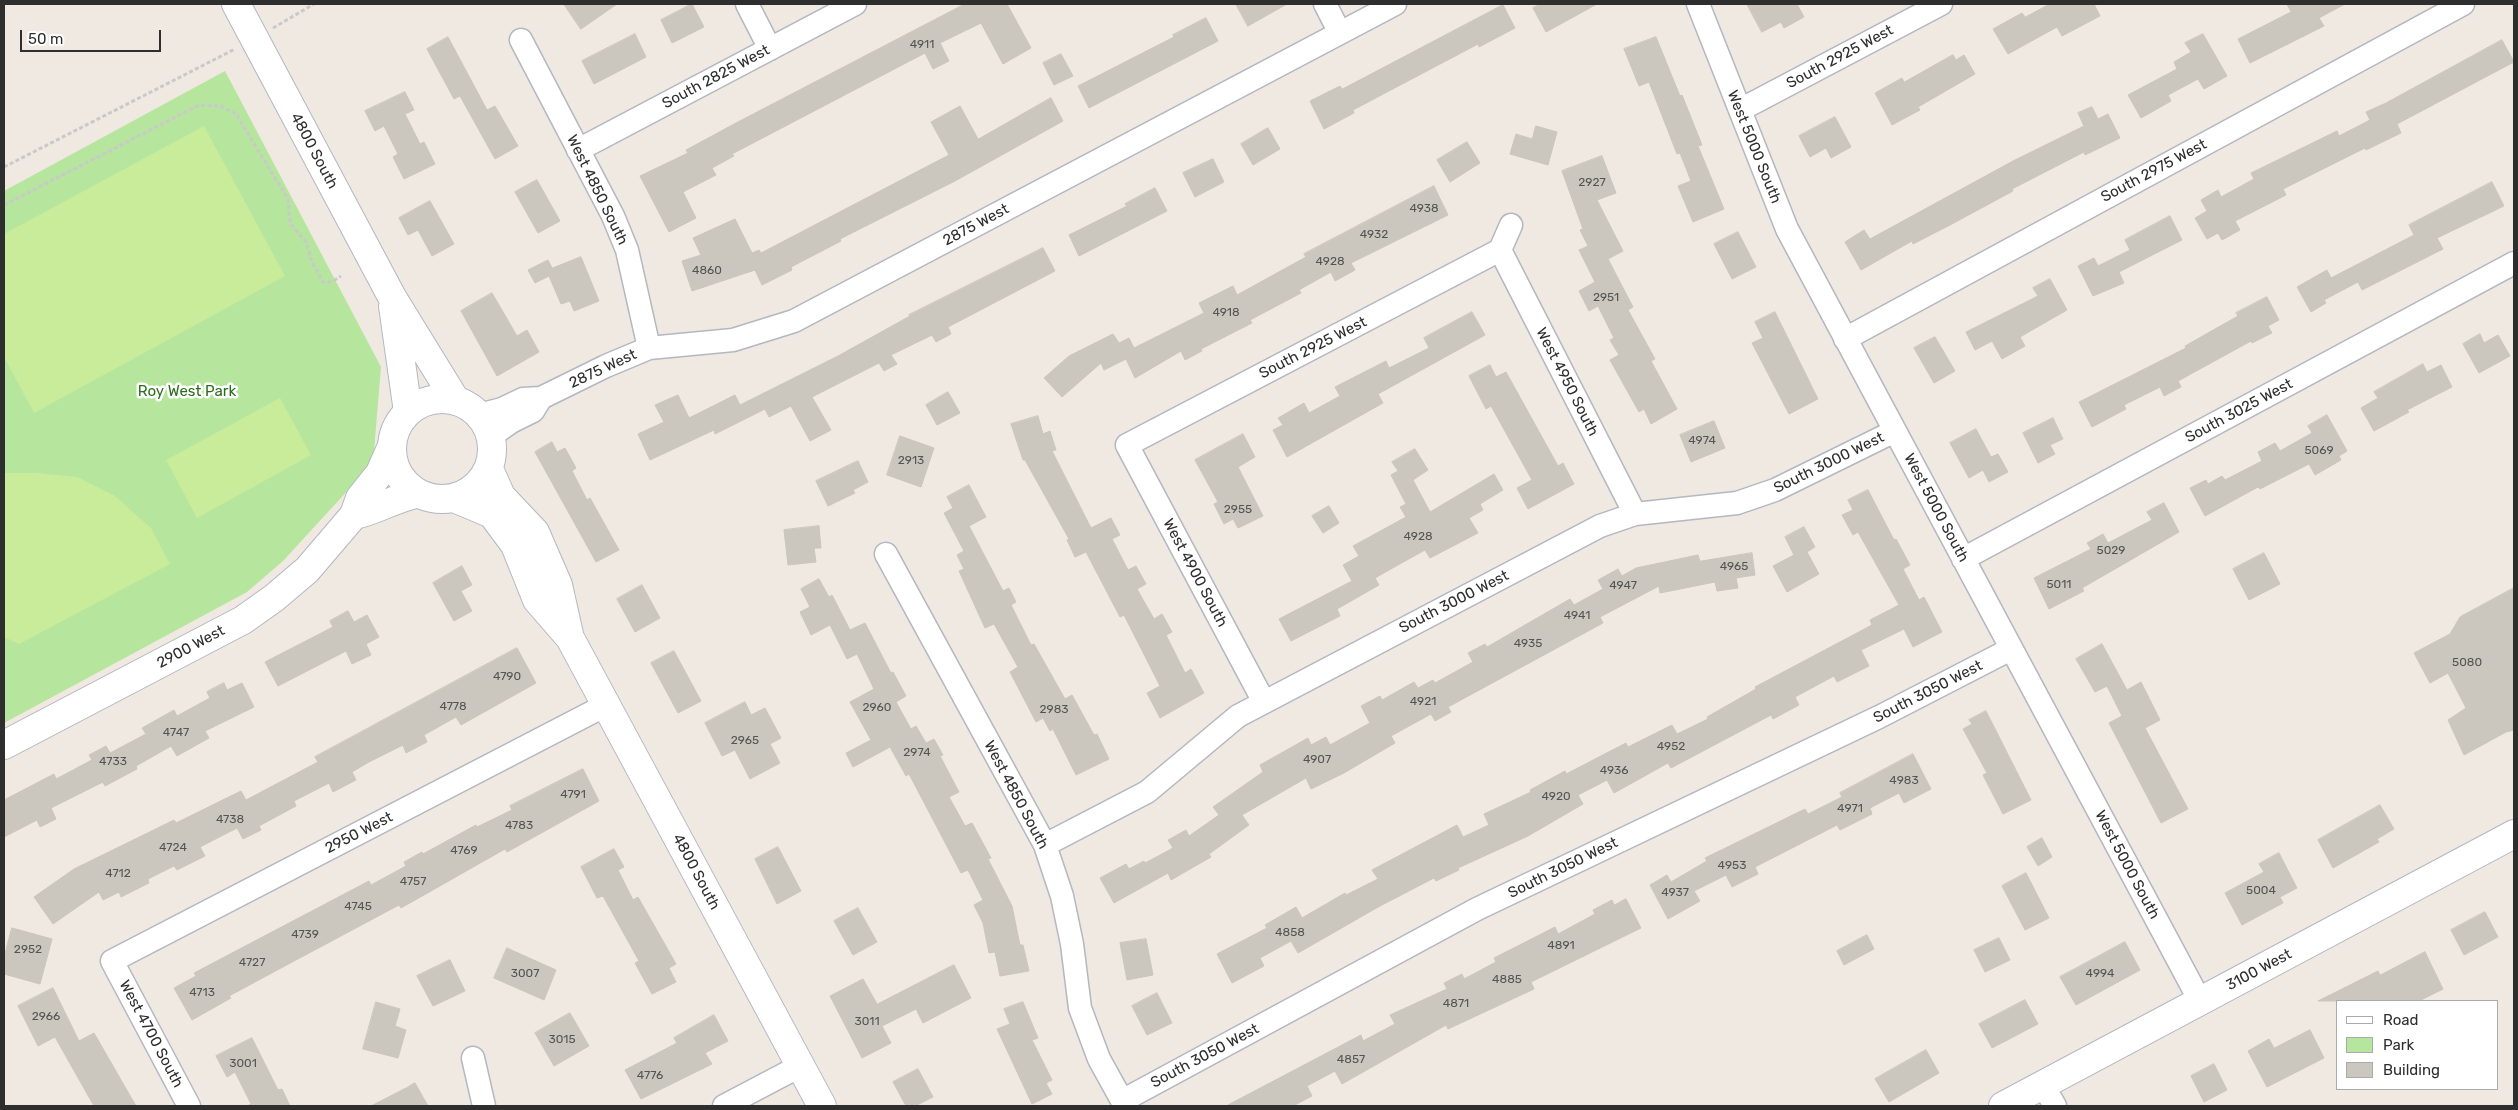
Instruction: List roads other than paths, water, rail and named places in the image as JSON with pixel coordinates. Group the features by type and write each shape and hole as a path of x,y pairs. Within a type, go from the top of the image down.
{"main road":[{"name":"4800 South","path":"236,4 392,297 456,400"},
{"name":"4800 South","path":"392,297 408,412"},
{"path":"438,398 456,400 469,406 485,426 492,458 489,469 480,482 469,492 454,498 440,500 415,494 385,502 370,512 354,515 360,498 380,473 391,448 399,422 408,412 422,403 438,398"},
{"path":"391,448 393,464 400,479 415,494"},
{"name":"4800 South","path":"489,469 501,496 535,532 558,584 570,638"},
{"name":"4800 South","path":"454,498 492,514 515,546 536,600 570,638 822,1106"},
{"name":"2900 West","path":"4,745 243,620 274,598 307,570 354,515"},
{"name":"3100 West","path":"2003,1106 2049,1096 2200,1001 2514,834"}],"street":[{"path":"747,4 770,49"},
{"name":"South 2825 West","path":"578,150 855,4"},
{"path":"1325,4 1340,33"},
{"name":"2875 West","path":"485,426 511,422 532,412 541,398 606,366 649,348 732,340 794,321 1394,4"},
{"name":"West 5000 South","path":"1698,4 1787,229 2200,1001"},
{"name":"South 2925 West","path":"1740,110 1940,4"},
{"name":"South 2975 West","path":"1846,339 2463,4"},
{"name":"West 4850 South","path":"521,40 613,216 627,250 649,348"},
{"path":"1500,250 1511,225"},
{"name":"South 2925 West","path":"1118,441 1500,250"},
{"name":"West 4950 South","path":"1500,250 1635,514"},
{"name":"South 3025 West","path":"1963,559 2514,262"},
{"name":"South 3000 West","path":"1045,845 1148,792 1238,716 1600,526 1635,514 1737,503 1775,490 1895,431"},
{"name":"West 4900 South","path":"1118,441 1264,702"},
{"name":"West 4850 South","path":"886,554 1045,845 1062,896 1072,944 1080,1008 1099,1059 1124,1104"},
{"name":"South 3050 West","path":"1124,1104 1477,909 1879,717 2012,649"},
{"name":"2950 West","path":"112,961 606,705"},
{"name":"West 4700 South","path":"112,961 189,1106"},
{"path":"473,1058 484,1106"},
{"path":"724,1106 800,1066"}],"park label":[{"name":"Roy West Park","path":"187,392"}]}
